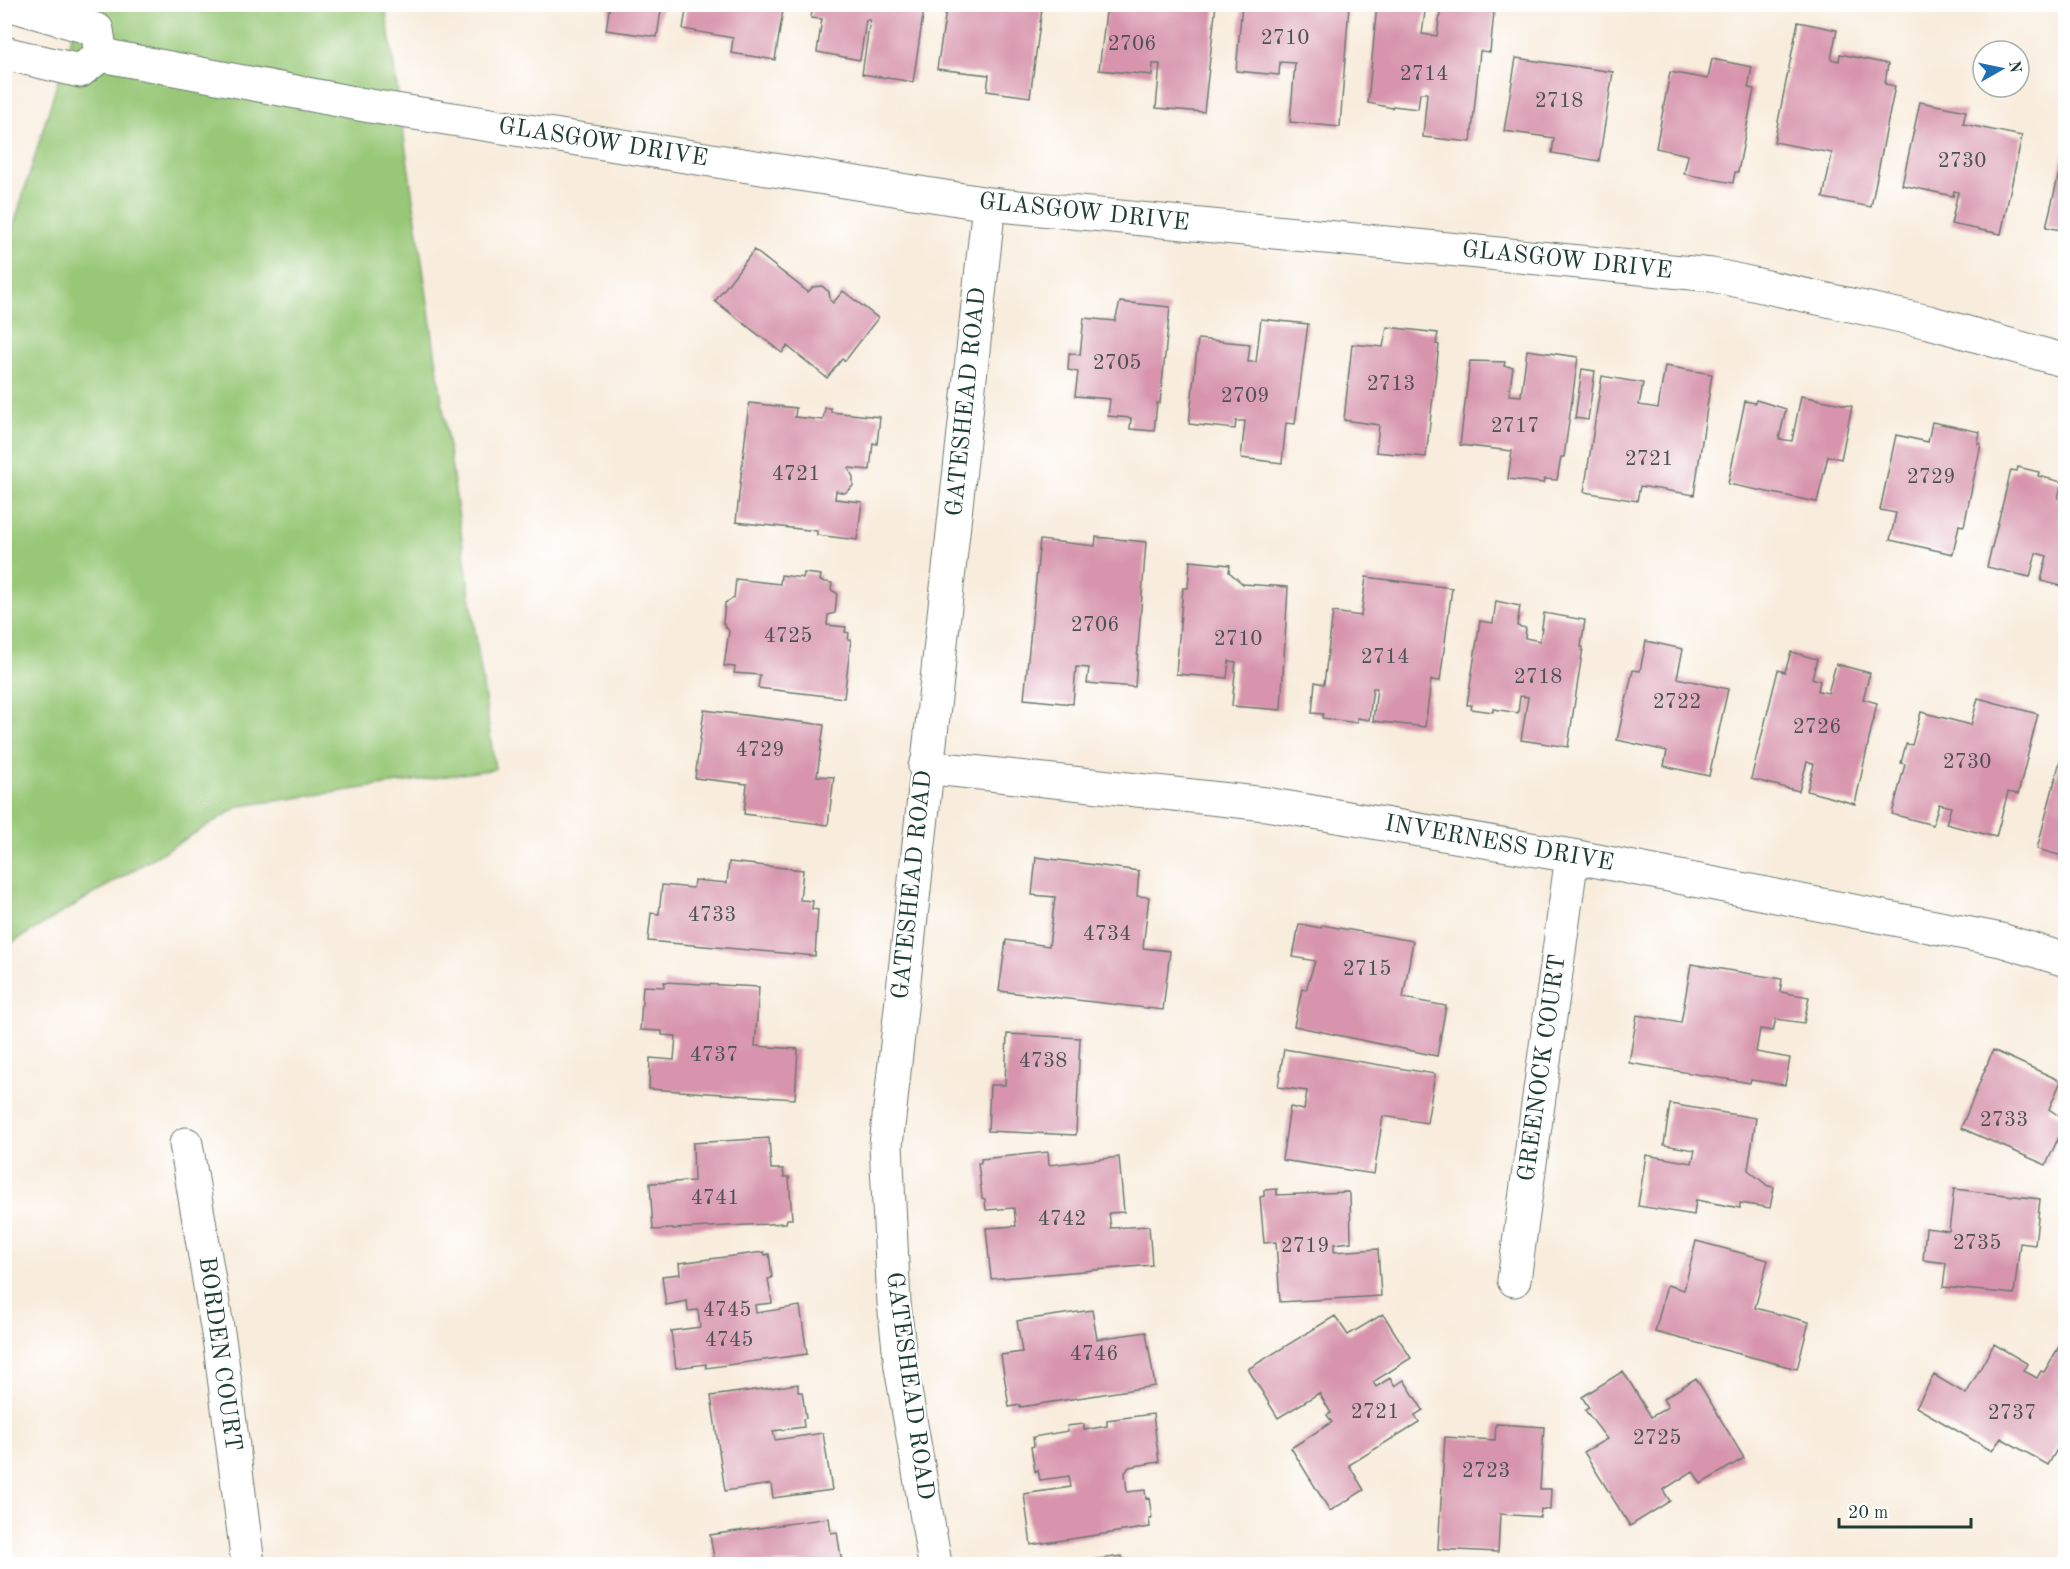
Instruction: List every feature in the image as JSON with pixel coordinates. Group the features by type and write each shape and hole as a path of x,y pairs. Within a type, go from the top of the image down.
{"street":[{"path":"4,53 80,71 101,55 97,30 8,4"},
{"name":"GLASGOW DRIVE","path":"101,55 370,106 989,204 1712,275 1929,322 2066,361"},
{"name":"GATESHEAD ROAD","path":"935,1564 901,1367 894,1304 886,1146 925,767 989,204"},
{"name":"INVERNESS DRIVE","path":"925,767 1266,804 1572,856 2001,940 2066,960"},
{"name":"GREENOCK COURT","path":"1514,1280 1572,856"},
{"name":"BORDEN COURT","path":"186,1144 220,1345 248,1564"}],"green space":[{"path":"81,5 385,5 495,769 240,806 5,947 5,254"}],"building":[{"path":"610,4 662,4 657,37 606,30"},
{"path":"687,4 784,4 775,60 731,53 733,38 683,29"},
{"path":"813,4 922,4 921,9 924,9 913,82 862,74 870,20 866,20 860,60 817,52 822,19 811,18"},
{"path":"947,4 1014,4 1042,9 1030,97 987,91 989,75 937,69"},
{"path":"1107,4 1216,4 1204,112 1156,108 1160,64 1153,64 1152,75 1099,70"},
{"path":"1242,4 1349,5 1340,127 1290,122 1295,63 1280,62 1279,75 1236,71"},
{"path":"1377,4 1426,4 1422,34 1437,36 1441,6 1494,12 1490,52 1480,51 1471,142 1423,137 1427,93 1420,93 1418,109 1393,106 1392,108 1368,103"},
{"path":"1798,22 1837,30 1831,59 1839,61 1840,54 1888,64 1885,84 1895,86 1871,207 1823,198 1832,153 1774,142"},
{"path":"1516,58 1613,72 1599,161 1552,153 1554,138 1504,131"},
{"path":"1712,59 1752,67 1748,88 1754,89 1738,172 1735,172 1733,183 1684,174 1688,155 1656,148 1670,72 1708,79"},
{"path":"1920,102 1966,111 1963,124 2022,136 2001,234 1951,224 1958,192 1954,191 1953,196 1902,185"},
{"path":"2066,144 2066,231 2046,227"},
{"path":"754,250 808,292 813,287 822,286 829,292 833,303 843,291 878,318 845,361 842,359 827,378 787,346 782,353 715,301"},
{"path":"1120,302 1170,307 1160,403 1157,403 1154,431 1130,429 1131,418 1108,416 1110,399 1075,396 1078,372 1068,370 1069,353 1080,355 1084,318 1115,321"},
{"path":"1261,319 1308,324 1295,424 1286,423 1282,463 1241,458 1245,421 1236,421 1235,429 1189,424 1198,339 1250,344 1248,362 1256,362"},
{"path":"1387,327 1438,333 1436,344 1439,345 1426,457 1376,452 1379,425 1344,420 1352,344 1383,347"},
{"path":"1527,350 1578,357 1564,457 1561,457 1557,480 1545,479 1544,483 1508,479 1512,451 1460,445 1470,361 1505,362 1504,366 1513,367 1509,395 1521,396"},
{"path":"1665,366 1712,374 1694,495 1640,486 1637,501 1584,492 1602,376 1643,383 1639,405 1658,408"},
{"path":"1582,369 1595,371 1588,420 1575,418"},
{"path":"1801,396 1852,406 1841,459 1828,456 1817,502 1728,484 1745,401 1755,403 1756,400 1786,409 1779,439 1792,441"},
{"path":"749,403 796,408 795,417 823,420 825,408 831,408 831,412 880,417 877,444 873,443 870,470 848,468 853,477 853,486 845,493 836,491 835,499 862,502 857,540 817,535 817,531 736,522"},
{"path":"1932,422 1980,432 1978,444 1981,444 1964,526 1959,525 1953,554 1890,540 1896,513 1880,510 1896,435 1928,442"},
{"path":"2018,467 2039,472 2038,476 2062,482 2058,498 2066,500 2066,587 2041,581 2047,556 2036,553 2030,577 1987,567 2011,470 2017,471"},
{"path":"1096,537 1146,542 1135,687 1087,683 1089,668 1076,667 1073,704 1024,699 1040,540 1095,546"},
{"path":"1190,561 1230,565 1229,572 1243,584 1288,587 1281,710 1232,706 1236,662 1229,661 1227,678 1176,674 1183,588 1188,588"},
{"path":"804,573 821,575 820,581 832,583 831,590 837,593 835,613 828,615 827,625 846,627 845,632 849,633 848,640 851,640 844,698 758,688 760,675 734,673 735,667 724,666 729,631 723,623 725,603 734,598 736,579 780,584 781,575 803,578"},
{"path":"1366,577 1452,588 1440,681 1431,680 1425,727 1373,721 1377,688 1373,688 1369,720 1357,718 1357,723 1322,718 1323,714 1312,713 1315,682 1324,684 1333,612 1361,616"},
{"path":"1496,601 1520,606 1517,626 1526,628 1525,638 1540,641 1544,613 1585,620 1568,747 1521,740 1528,697 1520,696 1518,713 1493,709 1493,712 1471,709 1472,705 1467,705 1480,621 1493,623"},
{"path":"1646,641 1683,649 1677,678 1728,689 1709,776 1664,766 1667,751 1617,740 1633,670 1640,671"},
{"path":"1791,652 1817,659 1812,678 1820,681 1818,691 1828,693 1836,664 1870,673 1863,699 1877,703 1855,804 1807,791 1814,764 1807,762 1799,791 1751,779 1778,670 1785,672"},
{"path":"1978,698 2038,714 2018,794 2008,792 1996,837 1946,824 1951,807 1939,804 1933,825 1892,814 1905,764 1901,763 1906,744 1912,745 1921,712 1971,725"},
{"path":"704,710 824,725 817,776 834,777 828,825 744,814 747,784 695,778"},
{"path":"2061,757 2066,758 2066,857 2037,849"},
{"path":"1036,857 1139,871 1137,896 1149,897 1143,948 1170,951 1163,1010 999,991 1006,940 1049,946 1055,897 1032,895"},
{"path":"729,862 803,870 800,900 813,901 812,909 818,910 815,956 648,941 651,913 659,914 662,885 693,888 694,880 727,883"},
{"path":"1299,924 1321,928 1322,925 1413,941 1403,998 1446,1006 1437,1056 1294,1026 1302,989 1306,990 1315,961 1293,957"},
{"path":"1691,964 1782,979 1780,992 1809,997 1804,1023 1776,1019 1773,1031 1760,1029 1756,1052 1790,1058 1785,1085 1751,1080 1750,1083 1629,1063 1637,1015 1681,1023"},
{"path":"664,982 759,987 755,1046 798,1049 795,1099 649,1089 650,1058 674,1060 676,1036 662,1035 662,1031 640,1030 643,986 664,987"},
{"path":"1007,1034 1080,1038 1076,1135 988,1131 990,1085 1005,1085"},
{"path":"1284,1049 1435,1074 1427,1123 1383,1116 1374,1174 1282,1160 1290,1107 1304,1110 1307,1091 1278,1087"},
{"path":"1993,1050 2061,1081 2049,1109 2066,1121 2046,1165 1961,1128"},
{"path":"1670,1104 1756,1118 1748,1170 1768,1186 1774,1187 1770,1208 1740,1203 1740,1208 1696,1200 1694,1215 1638,1206 1646,1155 1692,1163 1695,1150 1664,1145"},
{"path":"769,1138 771,1169 783,1169 784,1177 789,1177 792,1219 787,1219 786,1223 653,1230 650,1183 694,1181 693,1143"},
{"path":"1048,1152 1049,1165 1119,1157 1124,1212 1109,1213 1111,1228 1149,1226 1152,1265 991,1279 986,1228 1016,1226 1014,1208 986,1210 985,1199 982,1198 978,1163 981,1163 981,1159"},
{"path":"1277,1189 1277,1195 1348,1192 1350,1194 1351,1242 1334,1244 1334,1252 1378,1249 1381,1296 1280,1302 1276,1242 1264,1243 1260,1197 1264,1196 1264,1190"},
{"path":"1954,1189 2040,1199 2035,1245 2020,1243 2014,1294 1943,1287 1946,1263 1923,1260 1926,1228 1949,1231"},
{"path":"1696,1241 1768,1260 1755,1308 1809,1322 1797,1369 1655,1332 1667,1285 1684,1290"},
{"path":"764,1252 765,1255 769,1254 772,1278 768,1279 772,1303 755,1305 756,1313 800,1306 807,1354 706,1368 706,1364 676,1368 671,1331 700,1327 698,1310 688,1311 687,1301 666,1305 662,1276 680,1274 679,1263"},
{"path":"1092,1310 1097,1339 1146,1332 1155,1386 1009,1407 1001,1355 1022,1352 1017,1321"},
{"path":"1383,1314 1411,1358 1373,1382 1376,1387 1390,1378 1395,1386 1404,1380 1423,1410 1415,1415 1419,1422 1349,1465 1364,1490 1330,1511 1291,1448 1332,1422 1327,1415 1331,1413 1319,1393 1278,1418 1248,1369 1335,1316 1348,1335"},
{"path":"2066,1335 2066,1434 2048,1465 2001,1438 1992,1451 1916,1407 1934,1375 1966,1394 1994,1344 2028,1364 2024,1371 2037,1378 2041,1371 2044,1372"},
{"path":"1623,1371 1651,1417 1668,1407 1663,1399 1696,1378 1744,1458 1701,1484 1693,1471 1663,1490 1670,1501 1630,1526 1584,1452 1607,1439 1585,1410 1589,1408 1582,1397"},
{"path":"798,1384 798,1392 802,1392 806,1418 803,1419 804,1427 773,1431 775,1440 823,1433 832,1490 773,1498 771,1484 725,1491 711,1396"},
{"path":"1153,1414 1159,1462 1129,1467 1125,1473 1127,1492 1145,1490 1146,1499 1149,1498 1152,1518 1149,1518 1150,1527 1031,1545 1024,1494 1071,1487 1069,1476 1040,1480 1038,1470 1035,1471 1031,1447 1034,1446 1033,1437 1068,1431 1067,1426 1084,1424 1084,1430 1107,1426 1107,1420"},
{"path":"1496,1424 1544,1427 1540,1489 1551,1489 1550,1510 1541,1509 1540,1517 1500,1514 1498,1552 1438,1549 1445,1437 1495,1440"},
{"path":"829,1518 831,1533 837,1532 842,1563 715,1564 710,1535"},
{"path":"1122,1556 1123,1564 1067,1564 1067,1563"}]}
